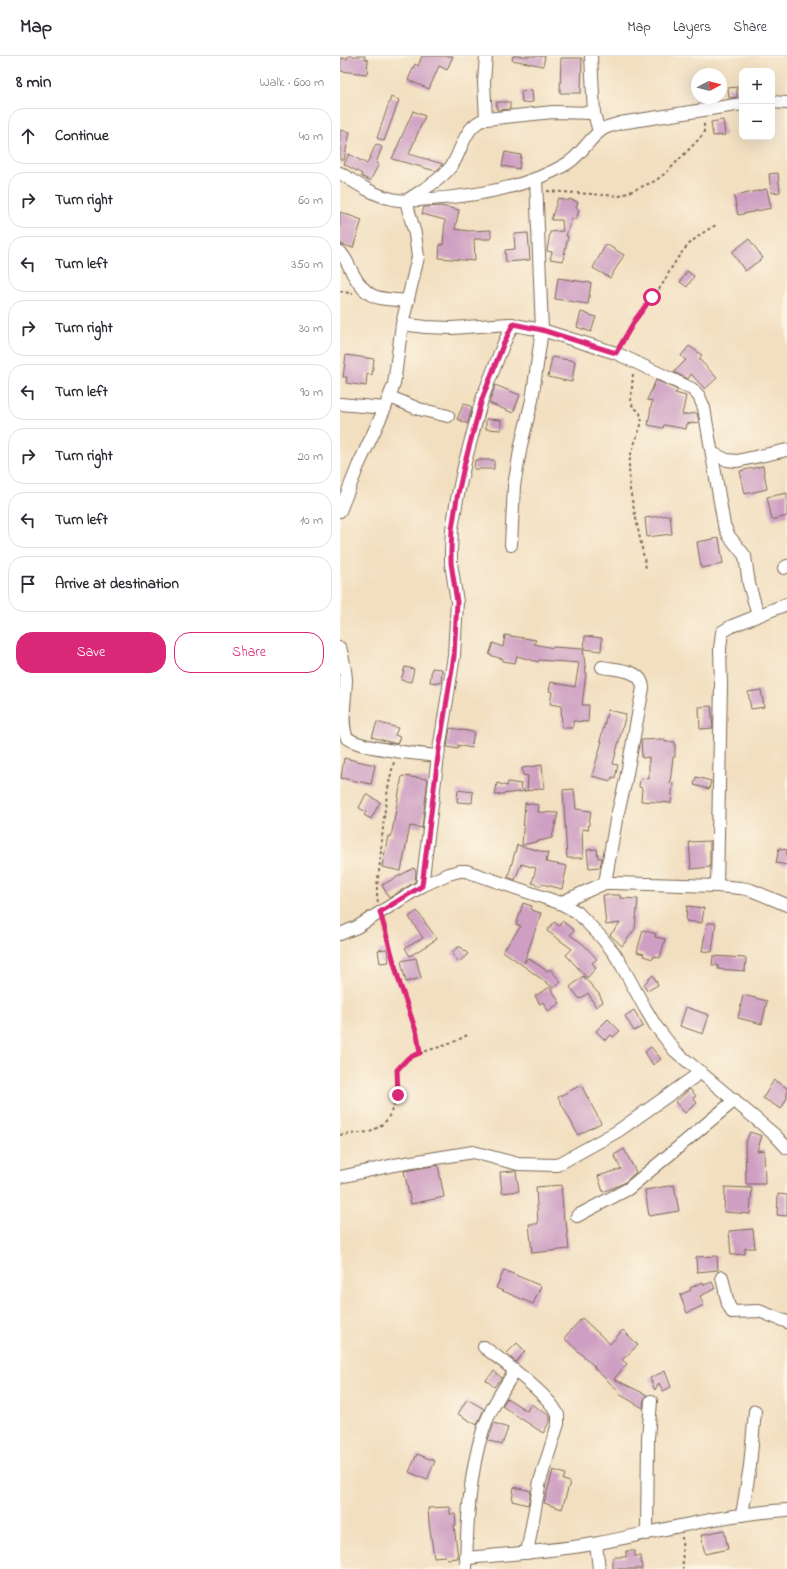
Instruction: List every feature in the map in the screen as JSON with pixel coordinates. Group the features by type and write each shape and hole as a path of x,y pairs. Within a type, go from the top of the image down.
{"street":[{"path":"486,56 484,82 486,119"},
{"path":"591,56 594,113 599,132"},
{"path":"775,102 787,103"},
{"path":"340,173 368,190 391,199 406,201 467,196 536,184 574,158 599,132 620,123 739,104"},
{"path":"406,201 448,170 468,132 477,122 486,119 554,112 594,113"},
{"path":"511,545 514,486 521,445 532,400 542,330 536,184"},
{"path":"340,511 363,454 390,397 397,371 402,324 418,258 415,234 406,201"},
{"path":"340,252 346,259 359,284 369,295 374,298 408,302"},
{"path":"402,324 452,328 513,324 542,330 616,353 692,389 698,394 704,408 724,526 729,536 745,556 749,584 758,615"},
{"path":"422,886 456,628 457,602 451,563 451,550 452,529 457,498 482,399 513,324"},
{"path":"390,397 419,409 448,416"},
{"path":"340,404 385,408"},
{"path":"712,453 727,460 737,460 787,450"},
{"path":"717,886 721,634 723,630 787,604"},
{"path":"340,648 346,678 344,714 346,737 362,744 397,751 438,756"},
{"path":"602,667 636,674 641,679 643,688 616,820 605,883"},
{"path":"340,934 350,931 422,886 454,873 466,871 560,903 577,912 602,938 622,966 655,1025 676,1051 775,1135 787,1148"},
{"path":"560,903 605,883 717,886 751,890 787,905"},
{"path":"340,1177 394,1164 473,1152 518,1164 557,1165 618,1131 701,1072"},
{"path":"577,1216 628,1189 734,1100"},
{"path":"722,1277 728,1304 732,1312 759,1311 787,1322"},
{"path":"484,1348 515,1371 541,1394 558,1415 558,1424 540,1481 527,1553"},
{"path":"515,1371 486,1422 476,1456 473,1474 466,1564 527,1553 596,1544 742,1515 787,1510"},
{"path":"647,1534 648,1438 651,1401"},
{"path":"742,1515 750,1466 755,1410"},
{"path":"596,1544 599,1569"}],"path":[{"path":"536,184 551,192 615,196 620,196 644,186 655,181 667,172 700,138 704,132 704,110"},
{"path":"616,353 635,320 662,285 682,250 696,237 718,224"},
{"path":"634,361 631,400 632,405 640,413 642,422 631,454 629,477 630,490 646,568"},
{"path":"397,751 390,776 383,825 377,884 378,899 380,912 400,984 417,1034 420,1053"},
{"path":"340,1136 370,1132 386,1120 398,1097 397,1070 408,1058 448,1044 469,1034"},
{"path":"681,1526 683,1569"}],"building":[{"path":"348,56 365,56 365,59 368,60 367,74 340,71 341,58 347,59"},
{"path":"422,56 453,56 447,70 439,66 429,89 408,80 415,64 418,66"},
{"path":"513,56 545,56 543,66 512,60"},
{"path":"561,58 582,58 581,93 560,93"},
{"path":"737,87 737,97 729,98 728,88"},
{"path":"532,90 533,102 522,103 521,91"},
{"path":"391,97 399,100 384,141 377,138"},
{"path":"497,102 510,102 510,109 497,110"},
{"path":"413,111 425,116 409,154 443,164 436,171 392,159"},
{"path":"723,120 725,135 713,136 711,122"},
{"path":"340,130 350,132 344,160 340,160"},
{"path":"376,144 382,147 376,163 379,164 370,181 361,176 362,174 344,164 349,154 367,164"},
{"path":"505,152 521,155 519,169 502,166"},
{"path":"778,173 780,192 771,193 769,174"},
{"path":"767,189 771,208 738,215 734,196"},
{"path":"558,198 578,202 576,208 579,210 576,220 572,218 566,236 568,236 563,261 550,259 552,252 547,251 550,232 563,231 562,220 551,220"},
{"path":"441,206 459,210 455,229 469,231 491,230 491,239 474,239 475,261 439,258 440,244 443,245 445,220 422,214 424,207"},
{"path":"340,212 362,220 353,248 340,244"},
{"path":"528,233 530,260 506,262 505,250 515,249 514,234"},
{"path":"749,239 763,258 745,271 732,252"},
{"path":"606,244 624,255 610,278 593,268"},
{"path":"687,271 694,276 687,287 680,282"},
{"path":"558,278 591,283 588,304 555,299"},
{"path":"581,312 596,317 591,332 577,327"},
{"path":"689,346 702,355 699,359 717,378 705,389 691,374 688,379 674,372 686,360 681,356"},
{"path":"346,355 374,359 372,375 367,374 366,386 346,383 347,377 343,377"},
{"path":"552,357 575,361 572,382 548,377"},
{"path":"656,380 678,390 675,393 686,396 682,415 697,413 699,422 687,424 686,429 664,425 663,428 648,425 652,401 647,400"},
{"path":"495,385 520,395 513,413 489,403"},
{"path":"464,403 472,407 468,424 457,419"},
{"path":"486,419 501,420 501,430 486,429"},
{"path":"475,460 494,460 494,469 474,469"},
{"path":"763,466 767,489 745,494 740,471"},
{"path":"787,493 787,516 772,520 767,497"},
{"path":"670,515 672,534 647,537 645,518"},
{"path":"719,538 723,564 701,568 697,542"},
{"path":"505,635 536,640 534,644 553,648 583,649 586,673 582,705 589,705 588,722 573,721 573,728 562,728 561,706 550,704 552,692 549,691 551,682 575,687 579,663 539,660 538,662 517,656 515,663 503,661 503,659 489,655 493,643 503,647"},
{"path":"585,636 602,638 601,651 584,649"},
{"path":"405,667 414,669 411,682 401,680"},
{"path":"432,668 442,669 441,683 430,682"},
{"path":"761,690 764,707 751,709 748,692"},
{"path":"711,706 713,728 700,729 699,707"},
{"path":"608,710 626,714 613,764 618,765 615,778 612,777 611,781 592,776 602,741 600,741"},
{"path":"377,722 398,728 395,735 400,737 397,744 372,737"},
{"path":"450,728 474,732 471,748 458,745 458,749 447,747"},
{"path":"665,739 665,742 675,742 675,757 673,757 670,783 673,784 671,803 641,801 642,788 639,787 640,778 649,779 649,757 642,758 641,740"},
{"path":"344,758 375,765 371,784 341,778"},
{"path":"542,765 544,788 527,791 528,776 523,775 522,768"},
{"path":"402,776 428,779 422,828 410,826 401,871 382,867 388,836 391,837"},
{"path":"696,777 711,781 709,789 694,785"},
{"path":"508,782 521,784 520,788 526,791 495,795 497,783 507,786"},
{"path":"574,789 576,809 591,811 588,830 582,829 583,858 567,858 563,790"},
{"path":"458,790 473,792 472,803 457,802"},
{"path":"366,794 380,802 371,819 364,815 366,812 359,808"},
{"path":"525,803 539,805 538,812 558,813 552,838 522,845"},
{"path":"710,841 710,867 691,869 689,842"},
{"path":"517,845 548,853 546,862 567,866 562,889 532,883 536,868 521,864 515,880 508,877"},
{"path":"779,848 787,850 787,865 776,863"},
{"path":"597,849 598,858 602,858 600,867 589,868 587,850"},
{"path":"414,868 416,872 415,882 389,898 382,885"},
{"path":"603,895 620,895 620,898 638,899 635,929 622,946 610,935 620,923 606,925"},
{"path":"523,903 532,906 531,910 541,913 524,963 528,958 547,971 550,969 561,982 554,988 503,951 521,926 516,925"},
{"path":"687,906 704,908 702,923 686,921"},
{"path":"417,911 437,939 410,956 405,948 423,938 409,917"},
{"path":"562,921 574,930 570,935 583,944 597,959 592,963 596,968 587,978 566,955 572,949 547,931 554,922 559,926"},
{"path":"707,923 716,923 712,952 702,951"},
{"path":"643,930 656,934 655,937 665,939 660,958 654,956 653,959 643,956 644,954 637,952"},
{"path":"458,947 461,947 468,954 459,962 451,953"},
{"path":"387,949 389,962 380,963 378,950"},
{"path":"713,956 746,958 745,971 718,969 718,965 712,965"},
{"path":"416,958 421,978 406,982 401,961"},
{"path":"653,975 658,985 647,991 644,984"},
{"path":"583,976 599,994 603,1002 596,1007 588,993 580,999 570,987"},
{"path":"550,987 560,1003 548,1011 543,1002 540,1004 535,996"},
{"path":"743,995 767,1001 762,1024 738,1018"},
{"path":"686,1007 709,1015 703,1034 680,1026"},
{"path":"634,1010 643,1026 634,1031 625,1016"},
{"path":"608,1019 620,1031 613,1037 611,1035 605,1040 596,1031"},
{"path":"651,1047 661,1059 653,1065 645,1052"},
{"path":"774,1080 787,1088 787,1098 781,1109 763,1098"},
{"path":"581,1085 601,1123 578,1135 558,1097"},
{"path":"690,1089 696,1096 693,1098 697,1103 685,1113 675,1102"},
{"path":"750,1132 762,1136 757,1151 764,1150 765,1184 746,1184 745,1144"},
{"path":"624,1149 636,1172 624,1183 603,1192 598,1176 621,1169 614,1155"},
{"path":"438,1165 444,1197 411,1204 404,1171"},
{"path":"516,1171 519,1191 502,1193 500,1172"},
{"path":"561,1185 564,1221 566,1221 569,1249 532,1253 529,1224 538,1224 536,1187"},
{"path":"674,1185 679,1211 649,1216 645,1190"},
{"path":"725,1187 752,1188 750,1214 724,1212"},
{"path":"778,1194 787,1195 787,1216 777,1215"},
{"path":"753,1229 755,1248 745,1248 745,1254 731,1255 729,1231"},
{"path":"717,1256 718,1270 697,1272 696,1257"},
{"path":"504,1270 541,1286 533,1304 496,1288"},
{"path":"703,1282 704,1285 712,1282 715,1289 700,1296 704,1305 687,1313 680,1295"},
{"path":"582,1318 610,1344 623,1330 638,1345 622,1360 627,1364 614,1379 647,1395 644,1400 643,1408 619,1394 620,1392 564,1338"},
{"path":"517,1343 525,1351 516,1362 506,1354"},
{"path":"494,1371 502,1378 494,1387 486,1380"},
{"path":"665,1371 671,1387 663,1391 659,1383 655,1390 650,1378"},
{"path":"507,1398 527,1411 531,1404 550,1416 550,1421 543,1433 502,1406"},
{"path":"467,1399 484,1409 477,1425 458,1414"},
{"path":"494,1423 508,1428 502,1445 488,1440"},
{"path":"417,1454 435,1461 427,1480 409,1472"},
{"path":"553,1470 565,1474 563,1480 570,1482 562,1509 544,1503"},
{"path":"514,1487 531,1491 528,1505 512,1501"},
{"path":"450,1507 450,1514 455,1514 456,1525 454,1525 458,1558 448,1559 445,1556 434,1557 428,1508"},
{"path":"724,1530 728,1549 705,1554 701,1535"},
{"path":"626,1551 635,1551 635,1556 641,1556 642,1569 613,1569 613,1557 626,1557"}],"route":[{"path":"398,1095 397,1070 408,1058 420,1053 417,1034 400,984 380,912 422,886 438,756 454,656 457,602 451,563 452,529 465,462 482,399 503,345 513,324 542,330 616,353 635,320 652,297"}]}
